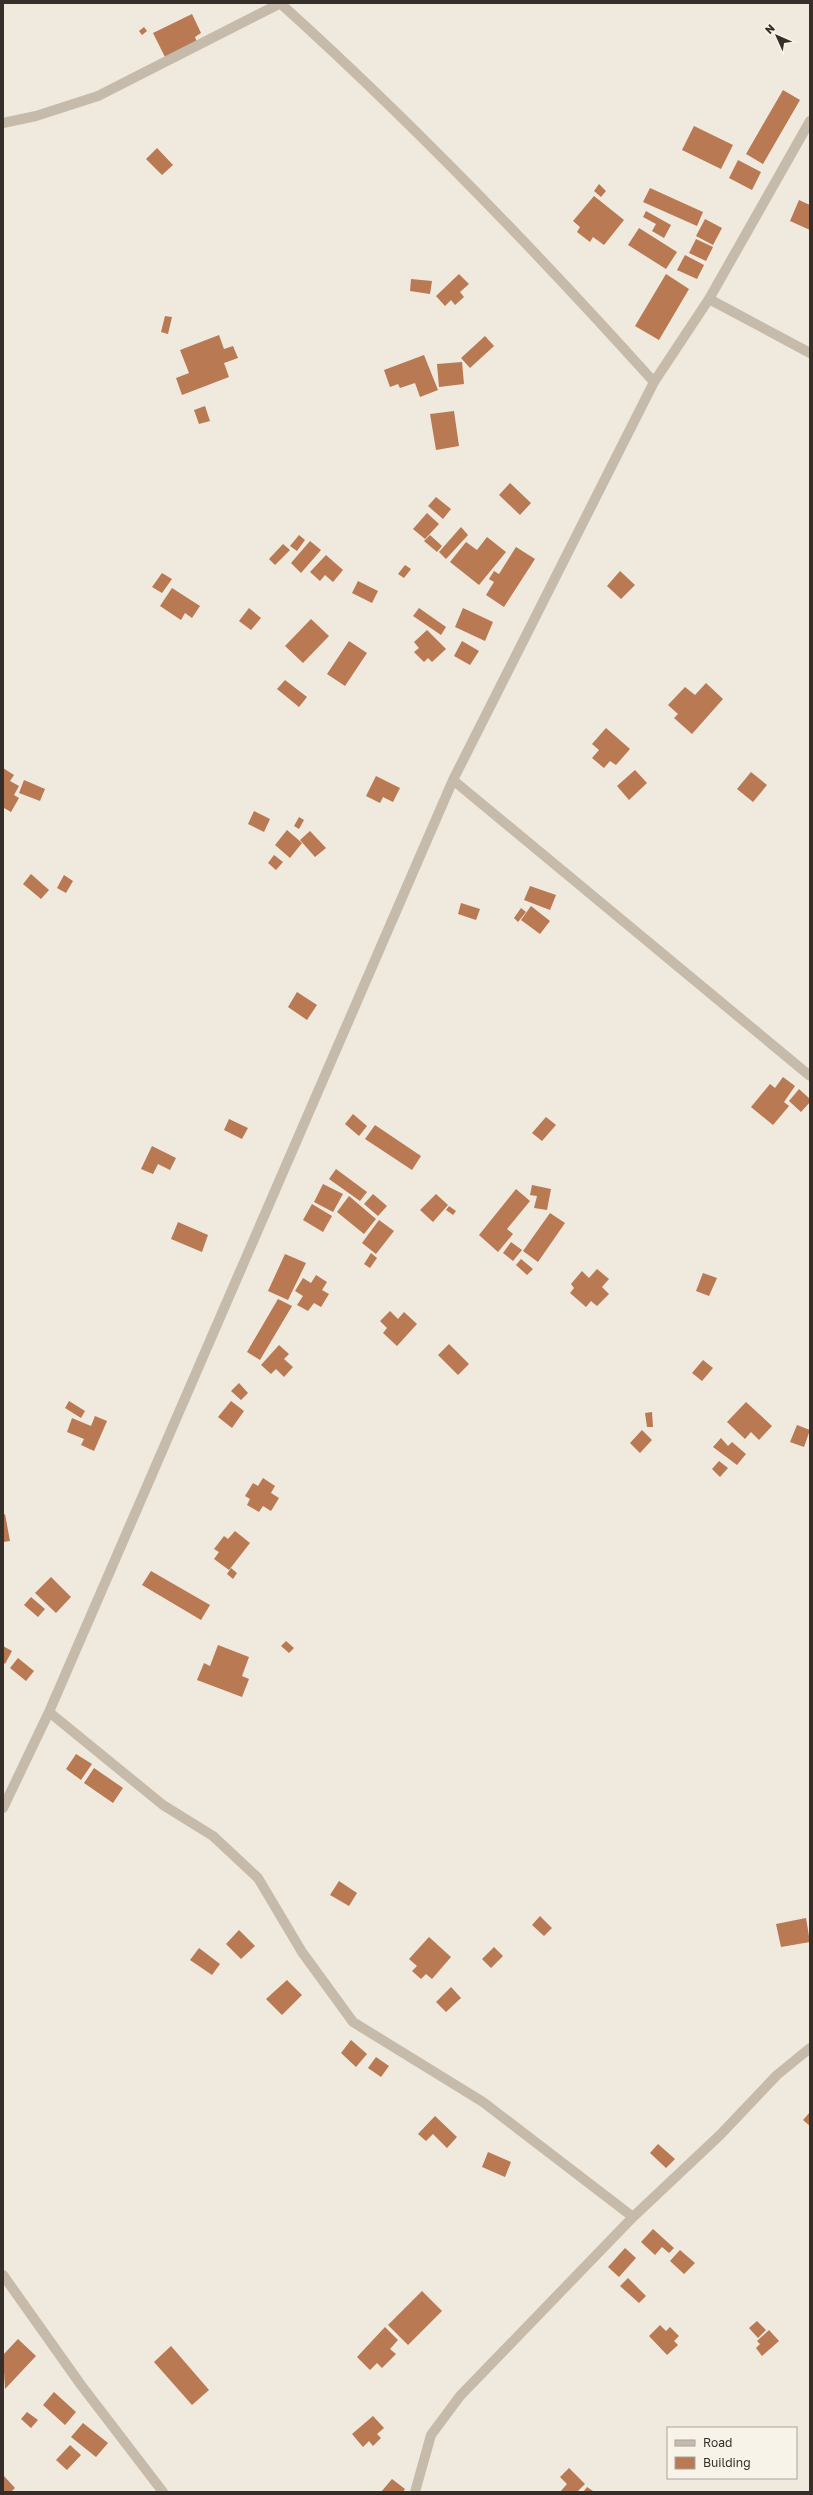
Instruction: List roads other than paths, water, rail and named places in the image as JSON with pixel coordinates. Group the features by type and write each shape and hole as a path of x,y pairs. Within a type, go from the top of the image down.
{"street":[{"path":"3,123 36,116 98,96 280,3 360,75 541,257 654,382"},
{"path":"3,1808 50,1712 453,780 654,382 709,300 810,121"},
{"path":"709,300 810,352"},
{"path":"453,780 810,1076"},
{"path":"50,1712 163,1805 213,1836 258,1878 302,1952 353,2022 482,2102 633,2217"},
{"path":"415,2492 431,2435 460,2396 633,2217 720,2135 778,2075 810,2048"},
{"path":"3,2275 81,2385 163,2492"}]}
